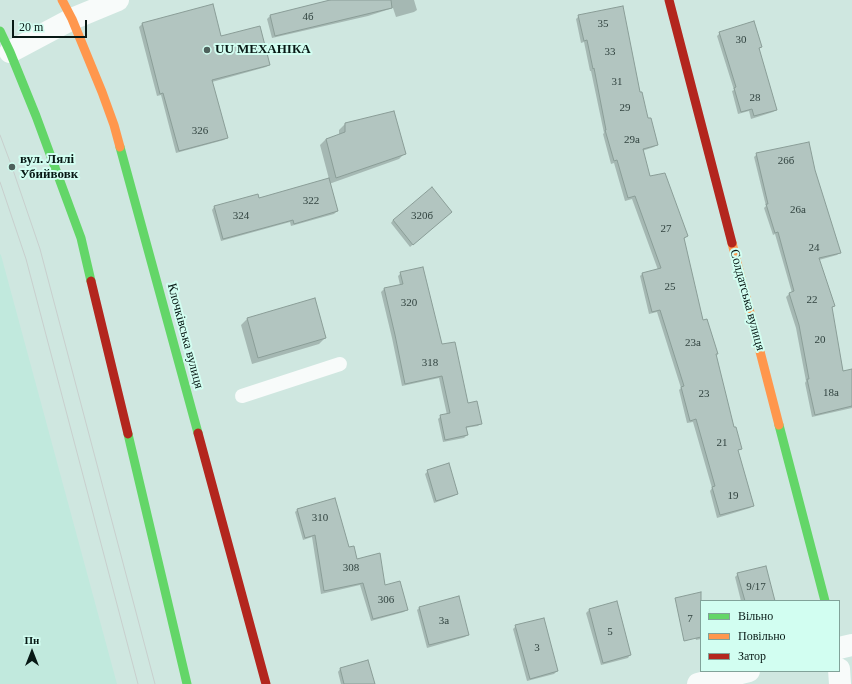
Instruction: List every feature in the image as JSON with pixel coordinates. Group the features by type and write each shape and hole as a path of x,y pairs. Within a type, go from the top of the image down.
{"main road":[{"name":"Клочківська вулиця","path":"62,0 102,92 114,125 266,684"},
{"name":"Солдатська вулиця","path":"669,0 825,600"},
{"path":"0,31 5,55 36,116 81,238 187,684"}],"street":[{"path":"5,55 72,20 118,0"},
{"path":"840,648 852,645"},
{"path":"698,684 746,672"},
{"path":"839,672 840,684"}],"lane":[{"path":"242,396 340,364"}],"shaded area":[{"path":"0,254 1,255 117,684 0,684"}],"building":[{"path":"330,0 391,0 392,8 275,36 270,15"},
{"name":"UU МЕХАНІКА","path":"213,4 221,36 260,26 270,65 212,80 228,138 179,151 163,93 160,94 142,23"},
{"path":"623,6 640,92 642,92 648,118 651,118 658,145 643,149 650,176 665,173 688,236 684,238 703,320 707,319 718,354 716,354 734,427 736,427 742,449 738,450 754,506 720,515 712,487 715,486 696,419 690,421 681,387 684,386 660,310 652,312 642,273 661,268 635,196 628,198 617,160 614,161 605,130 594,68 593,69 587,40 584,41 578,15"},
{"path":"754,21 762,47 759,48 777,110 754,116 752,109 741,112 734,88 736,87 719,32"},
{"path":"394,111 406,154 336,178 326,139 345,132 345,123"},
{"path":"809,142 815,170 841,253 819,258 835,306 832,307 843,371 852,369 852,406 815,415 807,379 809,379 799,325 789,293 794,291 778,232 775,233 766,204 768,204 756,153"},
{"path":"329,178 338,211 294,224 293,220 223,239 214,206 258,194 259,198"},
{"path":"432,187 452,212 413,245 393,220"},
{"path":"423,267 442,344 455,342 468,403 477,401 482,424 466,427 468,435 445,440 440,415 450,413 442,376 405,384 384,288 403,284 400,272"},
{"path":"315,298 326,338 258,358 247,318"},
{"path":"449,463 458,494 436,501 427,470"},
{"path":"335,498 349,547 354,546 357,559 380,553 385,585 400,581 408,610 373,619 363,583 324,591 315,535 305,538 297,509"},
{"path":"766,566 775,600 745,600 737,573"},
{"path":"701,592 700,637 684,641 675,598"},
{"path":"459,596 469,635 429,645 419,607"},
{"path":"617,601 631,655 603,663 589,609"},
{"path":"544,618 558,671 530,679 515,625"},
{"path":"368,660 375,684 344,684 340,668"}],"tram line":[{"path":"0,135 40,249 155,684"},
{"path":"0,182 26,259 138,684"}],"traffic: fast":[{"path":"0,31 36,116 81,238 91,281"},
{"path":"120,147 198,433"},
{"path":"779,425 825,600"},
{"path":"128,434 187,684"}],"traffic: slow":[{"path":"62,0 72,19 102,92 120,147"},
{"path":"732,243 779,425"}],"traffic: jam":[{"path":"669,0 732,243"},
{"path":"91,281 128,434"},
{"path":"198,433 266,684"}],"place":[{"name":"UU МЕХАНІКА","path":"207,50"},
{"name":"вул. Лялі Убийвовк","path":"12,167"}]}
